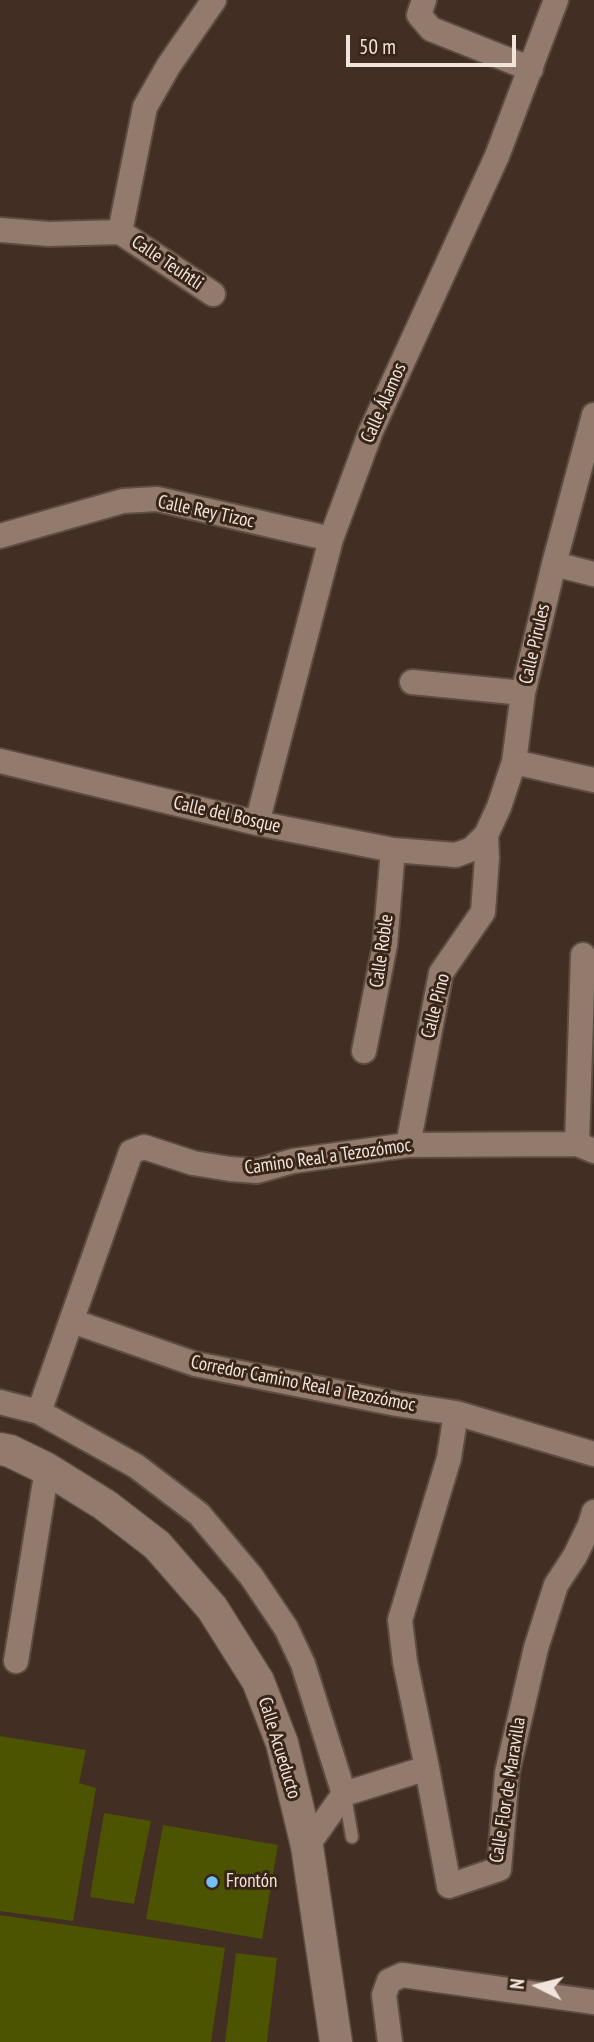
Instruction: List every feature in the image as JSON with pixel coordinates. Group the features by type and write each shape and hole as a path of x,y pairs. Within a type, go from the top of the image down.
{"street":[{"path":"0,230 49,234 120,232 145,107 169,65 214,0"},
{"path":"424,0 419,15 431,29 531,69"},
{"name":"Calle Álamos","path":"257,822 331,539 371,431 497,156 556,0"},
{"name":"Calle Teuhtli","path":"120,232 213,294"},
{"name":"Calle Pirules","path":"486,835 499,807 514,762 523,693 594,415"},
{"name":"Calle Rey Tizoc","path":"0,536 123,501 157,499 331,539"},
{"path":"554,564 594,574"},
{"path":"412,682 523,693"},
{"path":"514,762 594,780"},
{"name":"Calle del Bosque","path":"1,765 393,850 456,855 472,849 486,835"},
{"name":"Calle Pino","path":"408,1145 441,973 483,912 486,835"},
{"name":"Calle Roble","path":"364,1051 385,945 393,850"},
{"path":"583,955 586,1148"},
{"name":"Camino Real a Tezozómoc","path":"39,1412 131,1152 144,1147 193,1163 257,1171 292,1161 408,1145 586,1148"},
{"name":"Corredor Camino Real a Tezozómoc","path":"72,1321 195,1364 456,1413 594,1454"},
{"path":"0,1402 39,1412 136,1466 199,1514 251,1576 286,1628 303,1664 344,1794"},
{"name":"Calle Flor de Maravilla","path":"456,1413 449,1458 400,1620 405,1662 449,1886 499,1869 507,1773 536,1648 556,1585 575,1556 594,1512"},
{"name":"Calle Acueducto","path":"0,1449 47,1469 106,1505 157,1545 212,1608 258,1681 282,1743 307,1846 336,2042"},
{"path":"16,1661 47,1469"},
{"path":"307,1846 344,1794 427,1768"},
{"path":"390,2042 384,1995 389,1981 401,1975 594,2002"}],"lane":[{"path":"344,1794 352,1837"}],"green space":[{"path":"0,1736 86,1750 79,1783 96,1788 73,1921 0,1911"},
{"path":"104,1813 151,1821 134,1904 90,1897"},
{"name":"Frontón","path":"163,1825 278,1845 262,1939 146,1919"},
{"path":"0,1915 225,1948 211,2042 0,2042"},
{"path":"236,1953 277,1958 267,2042 225,2042"}],"place":[{"name":"Frontón","path":"212,1882"}]}
